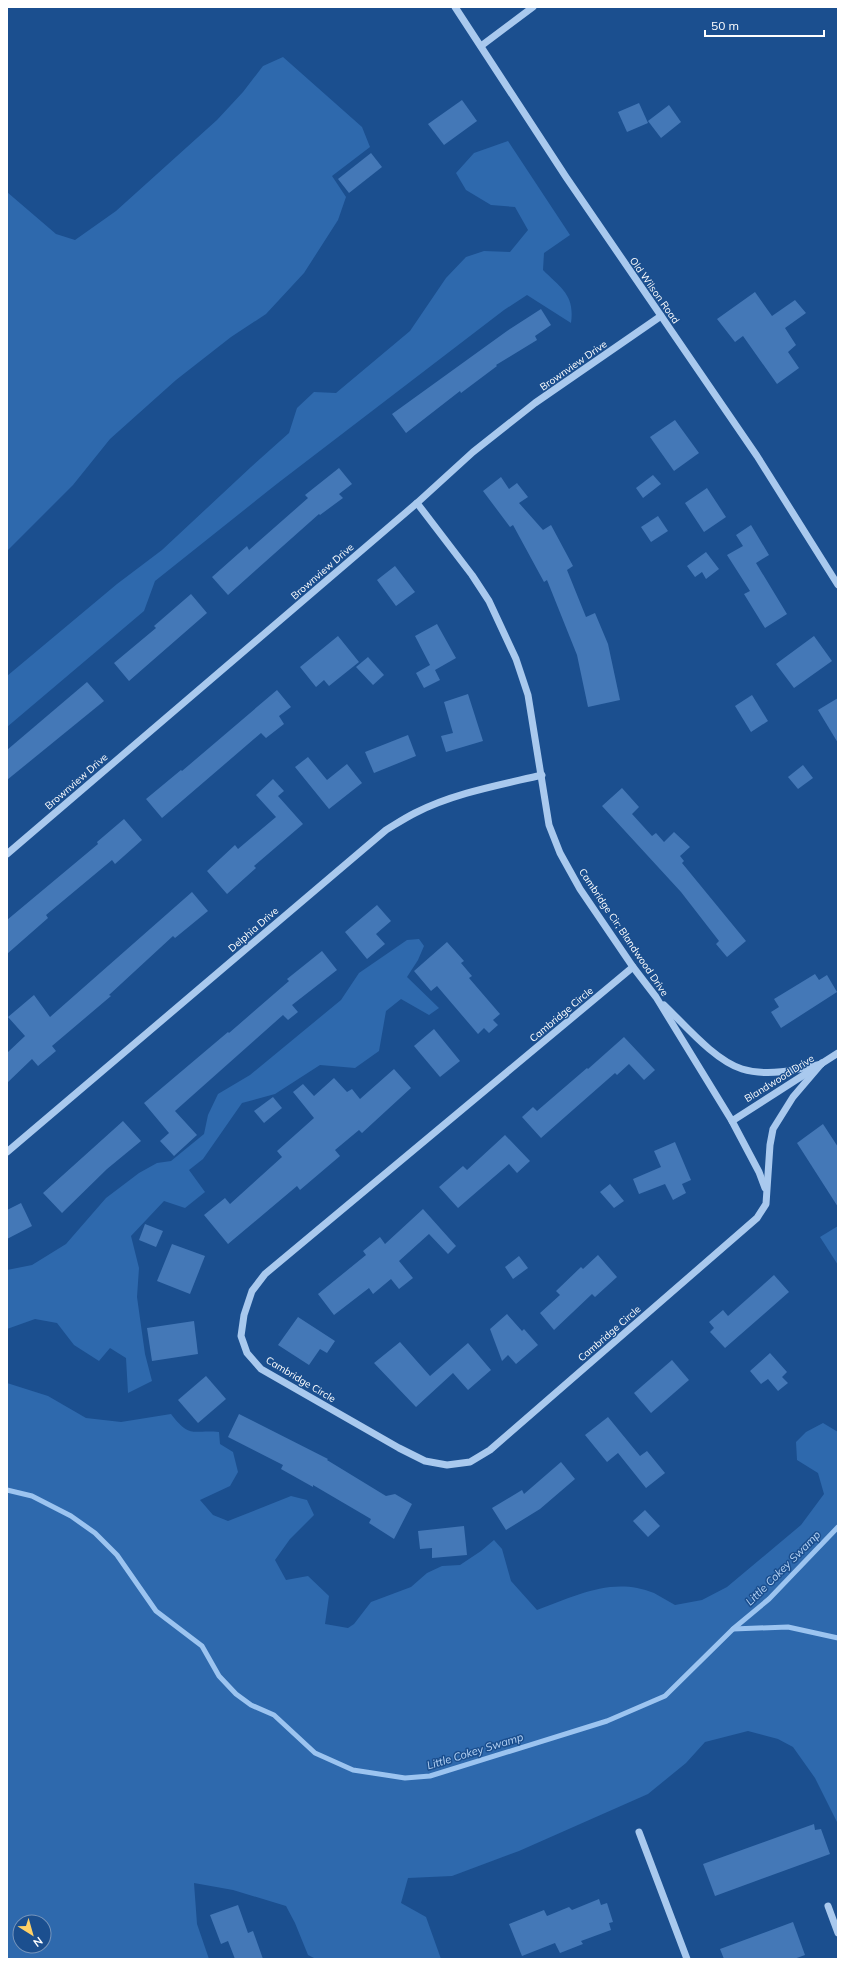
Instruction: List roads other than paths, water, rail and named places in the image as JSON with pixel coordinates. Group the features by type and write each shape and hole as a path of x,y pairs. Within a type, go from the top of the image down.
{"street":[{"name":"Old Wilson Road","path":"455,7 566,177 757,456 838,585"},
{"path":"481,46 533,7"},
{"name":"Brownview Drive","path":"7,854 417,503 473,452 535,403 660,316"},
{"name":"Cambridge Cir; Blandwood Drive","path":"417,503 472,575 489,601 503,628 516,659 528,695 549,825 560,853 580,889 633,967 656,997 732,1121 759,1172 766,1190"},
{"name":"Delphia Drive","path":"7,1152 386,830 416,812 451,799 488,787 542,775"},
{"name":"Cambridge Circle","path":"633,967 265,1274 252,1292 244,1315 241,1336 247,1353 261,1369 399,1448 425,1461 447,1465 470,1462 490,1450 757,1218 766,1204 766,1190 773,1129 793,1097 822,1064"},
{"path":"656,997 715,1052 742,1069 779,1072 822,1064"},
{"name":"Blandwood Drive","path":"732,1121 838,1053"},
{"path":"639,1832 687,1959"},
{"path":"828,1906 838,1933"}],"waterway":[{"name":"Little Cokey Swamp","path":"7,1490 32,1496 71,1516 95,1533 117,1555 156,1611 202,1646 219,1676 236,1694 251,1705 274,1715 315,1753 353,1770 405,1778 430,1776 607,1721 665,1696 733,1629 769,1599 838,1527"},
{"path":"733,1629 788,1627 838,1638"}]}
